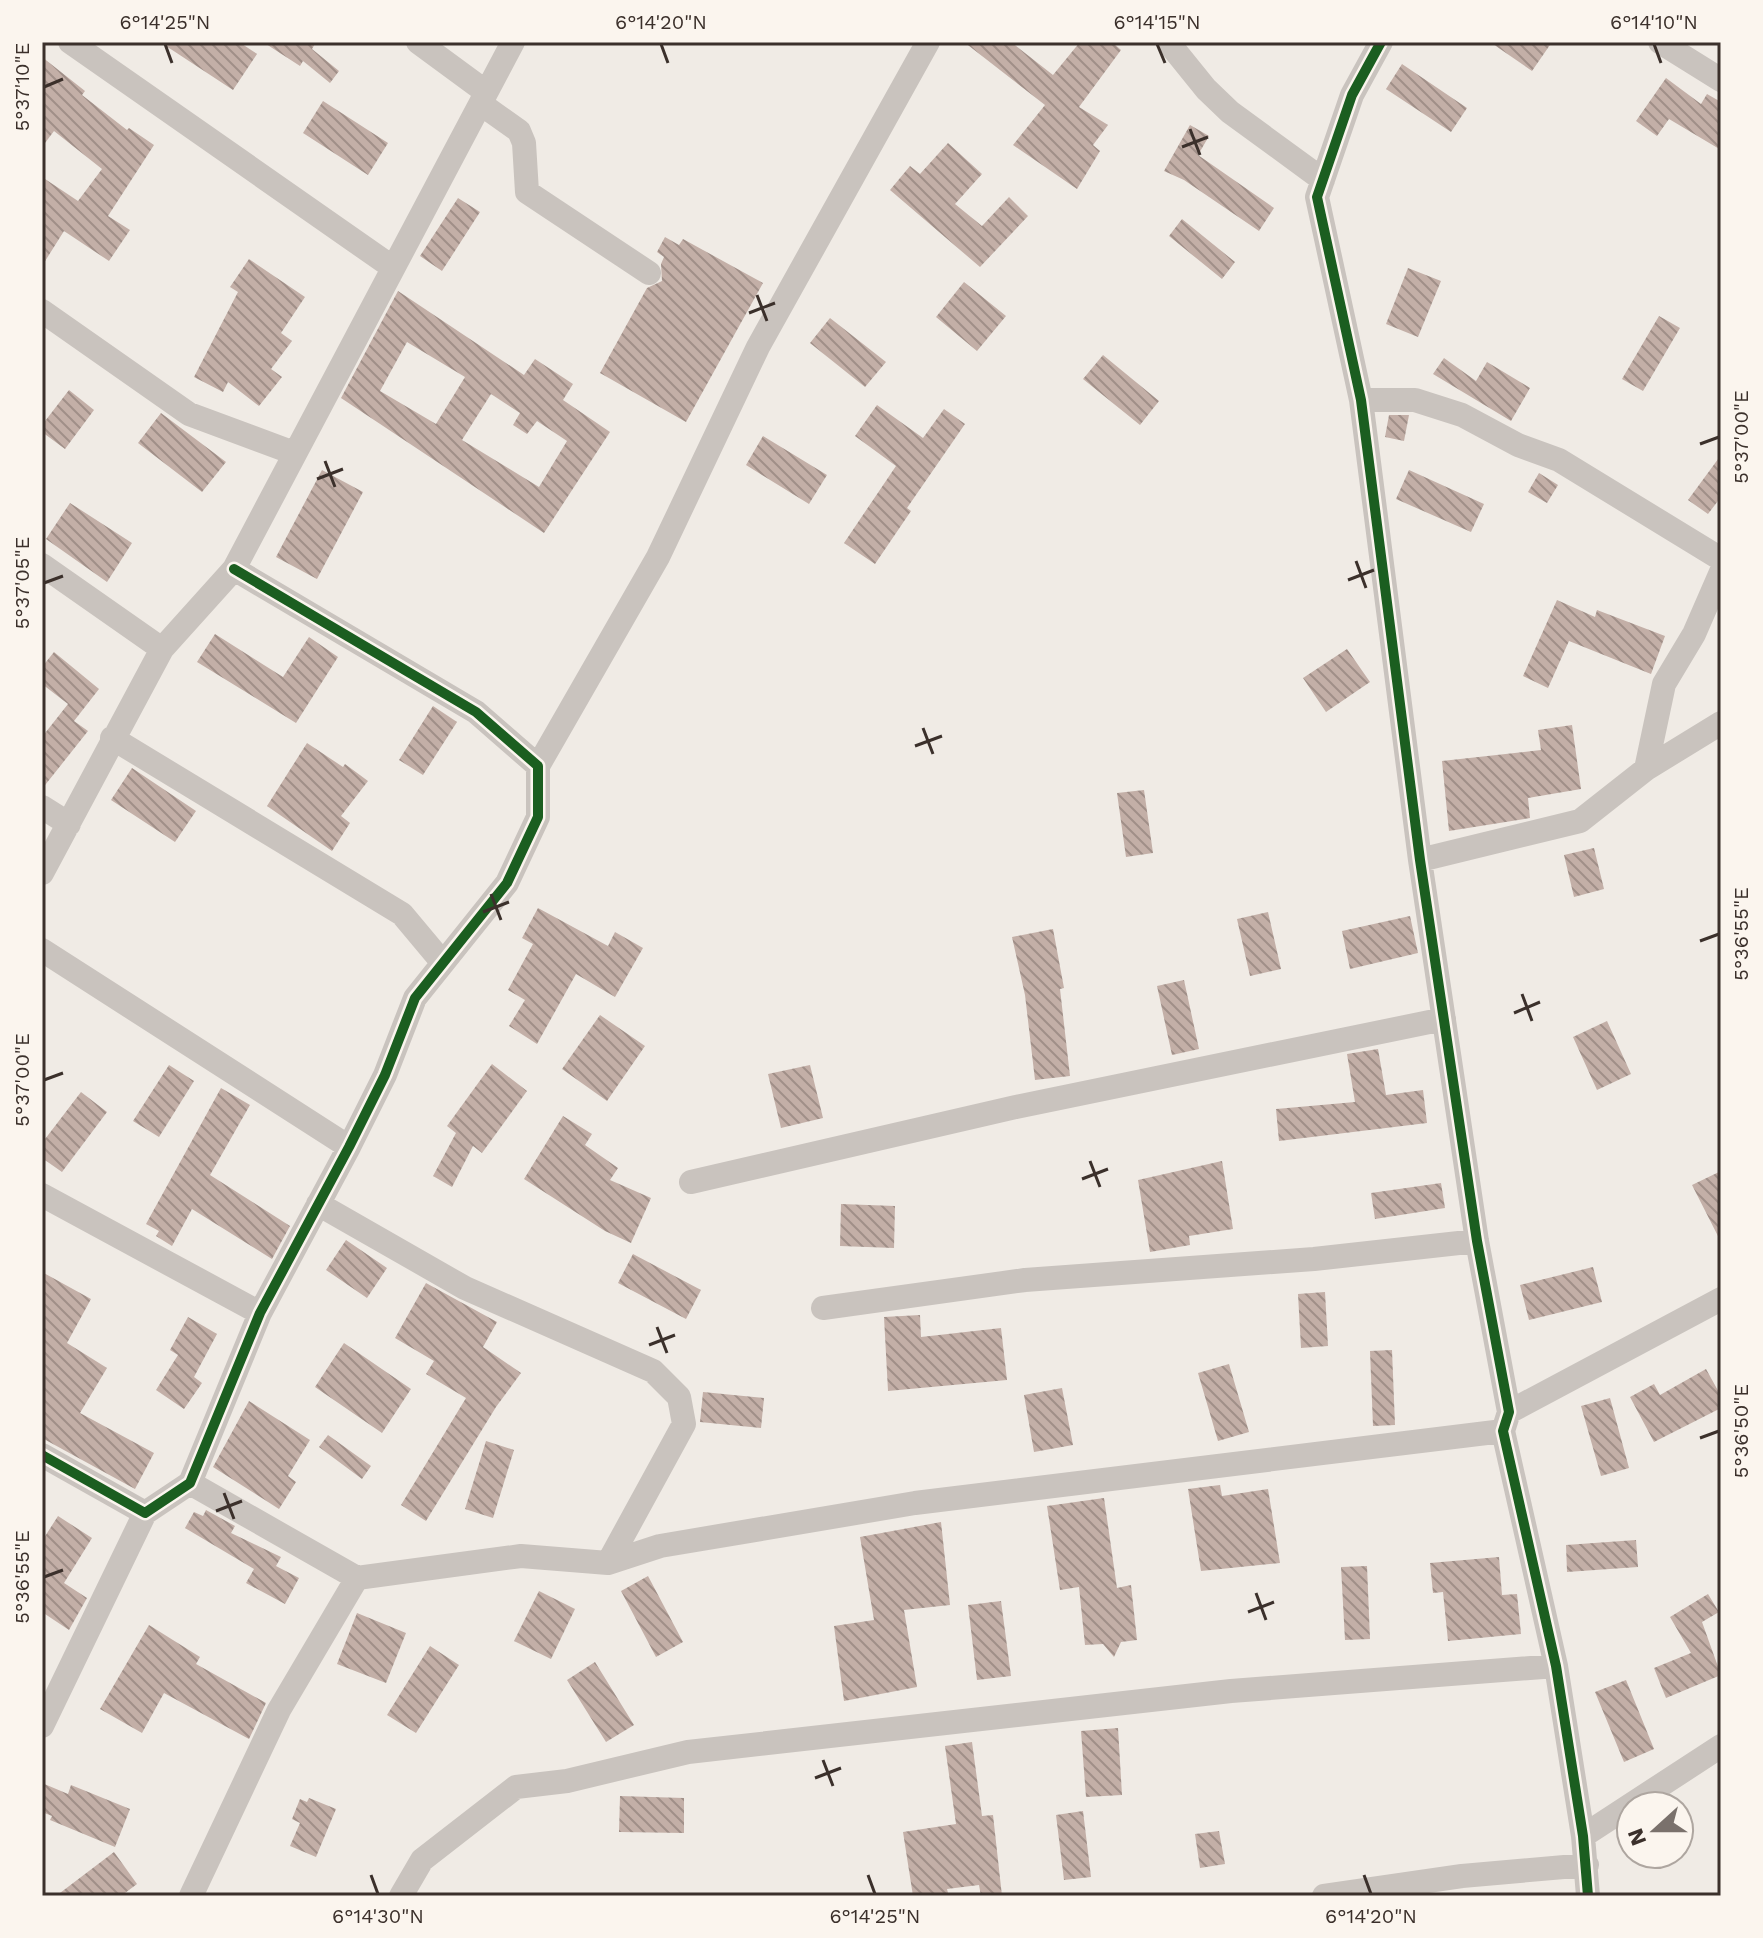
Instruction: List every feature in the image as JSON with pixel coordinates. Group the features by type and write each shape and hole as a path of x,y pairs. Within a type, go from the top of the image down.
{"street":[{"path":"70,42 392,267"},
{"path":"418,42 519,131 524,143 527,192 649,273"},
{"path":"42,873 162,649 234,569 513,42"},
{"path":"42,1726 145,1513 190,1483 260,1313 385,1075 415,998 507,883 538,817 538,766 658,557 758,347 928,42"},
{"path":"1168,42 1206,89 1230,112 1323,180"},
{"path":"1381,42 1352,95 1317,197 1361,400 1420,860 1477,1241 1506,1421 1556,1666 1583,1836 1588,1896"},
{"path":"1660,42 1721,80"},
{"path":"42,311 189,414 294,453"},
{"path":"1361,400 1415,400 1462,415 1518,445 1559,460 1721,559"},
{"path":"42,565 162,649"},
{"path":"234,569 476,712 538,766"},
{"path":"1646,769 1664,684 1694,634 1721,572"},
{"path":"1420,860 1580,821 1646,769 1721,723"},
{"path":"112,738 402,914 443,963"},
{"path":"42,807 69,824"},
{"path":"42,950 349,1147"},
{"path":"691,1182 1016,1107 1444,1019"},
{"path":"42,1195 260,1313"},
{"path":"318,1204 465,1288 653,1371 679,1397 684,1424 608,1563"},
{"path":"823,1308 1025,1280 1314,1259 1477,1241"},
{"path":"190,1483 357,1578 521,1556 608,1563 660,1546 915,1503 1506,1421 1721,1299"},
{"path":"42,1455 145,1513"},
{"path":"191,1896 279,1710 357,1578"},
{"path":"401,1896 422,1860 516,1787 533,1782 567,1781 688,1752 1231,1691 1556,1666"},
{"path":"1583,1836 1721,1746"},
{"path":"1324,1896 1462,1876 1587,1865"}],"building":[{"path":"160,42 239,42 257,54 233,90"},
{"path":"263,42 316,42 312,49 339,71 330,83 303,61 300,66"},
{"path":"964,42 1011,42 1053,75 1080,42 1112,42 1121,50 1079,107 1108,125 1093,145 1100,151 1077,189 1013,145 1045,105"},
{"path":"1490,42 1552,42 1532,71"},
{"path":"42,57 85,91 82,95 127,130 129,128 154,145 108,216 130,230 109,261 64,231 42,266 42,177 78,201 102,169 54,131 42,147"},
{"path":"1402,64 1467,108 1451,132 1386,89"},
{"path":"1666,78 1701,104 1707,94 1721,102 1721,150 1669,119 1657,136 1636,121"},
{"path":"323,101 388,143 368,175 303,133"},
{"path":"1190,125 1209,136 1198,155 1274,208 1259,231 1184,180 1164,171"},
{"path":"948,143 982,174 955,204 982,226 1009,197 1028,216 980,267 890,190 910,166 920,174"},
{"path":"458,198 480,212 442,271 420,256"},
{"path":"1182,219 1235,262 1222,279 1169,236"},
{"path":"665,237 679,245 683,239 763,283 686,422 600,373 647,288 662,281 661,264 664,257 657,252"},
{"path":"249,259 305,297 281,333 292,341 271,369 282,377 259,406 228,382 223,392 194,377 238,292 230,287"},
{"path":"1408,268 1441,281 1418,337 1386,324"},
{"path":"964,282 1006,316 977,351 936,317"},
{"path":"398,291 524,375 535,359 573,384 563,400 610,432 544,533 341,398","holes":["407,342 465,377 436,424 380,391","491,394 520,413 513,425 527,434 537,421 567,441 539,487 462,440"]},
{"path":"1659,316 1680,328 1643,391 1622,379"},
{"path":"830,318 886,362 865,387 810,343"},
{"path":"1103,355 1159,401 1140,425 1083,379"},
{"path":"1444,358 1476,381 1487,362 1530,388 1511,421 1433,374"},
{"path":"69,390 94,410 65,449 42,432 42,425"},
{"path":"877,405 923,438 944,409 965,424 907,508 911,511 875,564 844,543 896,466 855,436"},
{"path":"161,413 226,462 202,492 138,443"},
{"path":"1389,415 1409,415 1404,441 1385,437"},
{"path":"763,436 827,475 809,504 746,465"},
{"path":"1721,455 1721,497 1708,514 1688,500"},
{"path":"322,470 363,492 317,579 276,557"},
{"path":"1409,470 1484,504 1471,532 1396,499"},
{"path":"1539,473 1558,485 1547,503 1528,492"},
{"path":"70,503 132,543 107,582 46,539"},
{"path":"1557,600 1595,617 1597,610 1665,636 1651,674 1569,641 1548,688 1523,676"},
{"path":"215,634 283,677 309,637 338,657 296,723 197,662"},
{"path":"1347,649 1370,682 1326,712 1303,678"},
{"path":"54,652 99,689 74,721 88,731 42,789 42,737 68,704 42,684 42,667"},
{"path":"433,706 457,722 423,775 399,760"},
{"path":"1572,725 1581,789 1528,798 1530,818 1449,831 1442,761 1541,750 1538,730"},
{"path":"307,743 368,781 341,816 350,823 332,851 267,806"},
{"path":"132,768 196,811 175,842 111,800"},
{"path":"1144,790 1153,853 1126,857 1117,793"},
{"path":"1594,848 1604,889 1574,897 1564,855"},
{"path":"538,908 608,946 615,932 643,948 615,997 576,974 537,1044 509,1026 525,1000 508,990 533,944 522,938"},
{"path":"1268,912 1281,969 1250,976 1237,919"},
{"path":"1410,916 1418,953 1350,969 1342,931"},
{"path":"1053,929 1064,988 1060,989 1070,1076 1035,1080 1025,995 1012,937"},
{"path":"1184,980 1199,1049 1172,1055 1157,986"},
{"path":"600,1015 645,1046 607,1101 562,1069"},
{"path":"1607,1021 1631,1074 1597,1090 1573,1037"},
{"path":"1378,1049 1386,1095 1423,1090 1427,1123 1279,1141 1276,1109 1355,1102 1347,1054"},
{"path":"492,1064 527,1091 482,1153 473,1146 452,1187 433,1176 456,1133 447,1126"},
{"path":"169,1065 194,1081 159,1137 133,1121"},
{"path":"810,1065 823,1118 781,1128 768,1074"},
{"path":"221,1088 250,1105 210,1175 290,1226 272,1259 192,1209 172,1246 156,1236 159,1231 146,1224"},
{"path":"81,1092 107,1112 62,1172 42,1158 42,1143"},
{"path":"563,1116 592,1134 585,1145 618,1168 610,1180 651,1198 631,1243 605,1231 524,1179"},
{"path":"1222,1161 1233,1229 1189,1236 1190,1245 1150,1252 1138,1180"},
{"path":"1721,1171 1721,1242 1692,1185"},
{"path":"1441,1183 1445,1208 1375,1219 1371,1193"},
{"path":"841,1204 895,1206 894,1248 840,1246"},
{"path":"346,1240 387,1268 367,1298 326,1270"},
{"path":"633,1254 701,1290 686,1319 618,1283"},
{"path":"1593,1267 1602,1302 1529,1320 1520,1285"},
{"path":"42,1272 91,1299 67,1343 107,1368 80,1413 154,1453 135,1489 42,1438"},
{"path":"426,1283 497,1322 483,1347 521,1373 496,1407 426,1521 401,1505 466,1398 426,1374 434,1361 395,1338"},
{"path":"1325,1292 1328,1346 1301,1348 1298,1294"},
{"path":"920,1315 921,1337 1001,1328 1007,1380 888,1391 884,1317"},
{"path":"188,1317 217,1334 194,1377 202,1383 184,1409 156,1390 178,1355 170,1350"},
{"path":"344,1343 411,1389 382,1433 315,1387"},
{"path":"1392,1350 1395,1425 1373,1426 1370,1351"},
{"path":"1229,1364 1249,1432 1218,1441 1198,1373"},
{"path":"1706,1369 1721,1396 1721,1408 1654,1442 1630,1397 1654,1384 1660,1395"},
{"path":"1062,1388 1073,1445 1034,1452 1024,1395"},
{"path":"703,1392 764,1398 761,1428 700,1422"},
{"path":"1610,1398 1629,1468 1601,1476 1581,1406"},
{"path":"249,1401 310,1440 288,1476 296,1482 279,1509 213,1467"},
{"path":"328,1435 371,1466 362,1479 319,1447"},
{"path":"486,1441 514,1450 493,1518 465,1509"},
{"path":"1220,1485 1222,1496 1268,1489 1280,1563 1201,1571 1188,1489"},
{"path":"1104,1498 1117,1588 1131,1585 1137,1640 1121,1642 1114,1657 1103,1644 1085,1645 1079,1587 1060,1590 1047,1506"},
{"path":"206,1510 235,1526 231,1533 281,1557 276,1566 299,1578 285,1604 246,1583 254,1569 185,1528 194,1512 203,1516"},
{"path":"58,1516 92,1538 64,1583 87,1598 69,1630 42,1612 42,1541"},
{"path":"941,1522 950,1605 904,1610 917,1687 844,1701 834,1626 874,1620 860,1537"},
{"path":"1636,1540 1638,1567 1567,1572 1566,1545"},
{"path":"1499,1557 1502,1595 1517,1594 1521,1634 1448,1641 1443,1592 1433,1593 1430,1563"},
{"path":"1367,1566 1370,1639 1345,1640 1341,1567"},
{"path":"648,1576 683,1642 656,1657 621,1591"},
{"path":"539,1591 575,1609 551,1659 514,1641"},
{"path":"1708,1594 1719,1612 1702,1622 1721,1675 1666,1698 1654,1668 1691,1653 1670,1617"},
{"path":"1001,1601 1011,1676 977,1680 968,1605"},
{"path":"357,1613 406,1633 386,1683 337,1664"},
{"path":"149,1625 200,1657 196,1664 266,1703 249,1739 164,1693 142,1733 100,1709"},
{"path":"430,1646 459,1665 416,1733 387,1715"},
{"path":"595,1662 634,1725 606,1742 567,1680"},
{"path":"1626,1680 1654,1749 1624,1762 1595,1692"},
{"path":"1118,1728 1122,1795 1086,1797 1081,1731"},
{"path":"972,1742 982,1816 993,1815 1002,1896 981,1896 979,1885 947,1889 948,1893 913,1896 903,1832 956,1824 945,1746"},
{"path":"42,1783 68,1794 71,1785 130,1809 115,1847 50,1820 52,1816 42,1812"},
{"path":"620,1796 684,1798 684,1833 619,1832"},
{"path":"309,1798 336,1809 316,1857 290,1846 300,1823 292,1819 300,1799 307,1802"},
{"path":"1083,1811 1091,1877 1064,1880 1056,1815"},
{"path":"1219,1831 1225,1864 1200,1868 1195,1834"},
{"path":"114,1852 137,1884 121,1896 56,1896"}],"cycle path":[{"path":"1381,42 1352,95 1317,197 1361,400 1420,860 1477,1241 1509,1412 1503,1431 1556,1666 1583,1836 1588,1896"},
{"path":"42,1455 145,1513 190,1483 260,1313 385,1075 415,998 507,883 538,817 538,766 476,712 234,569"}]}
